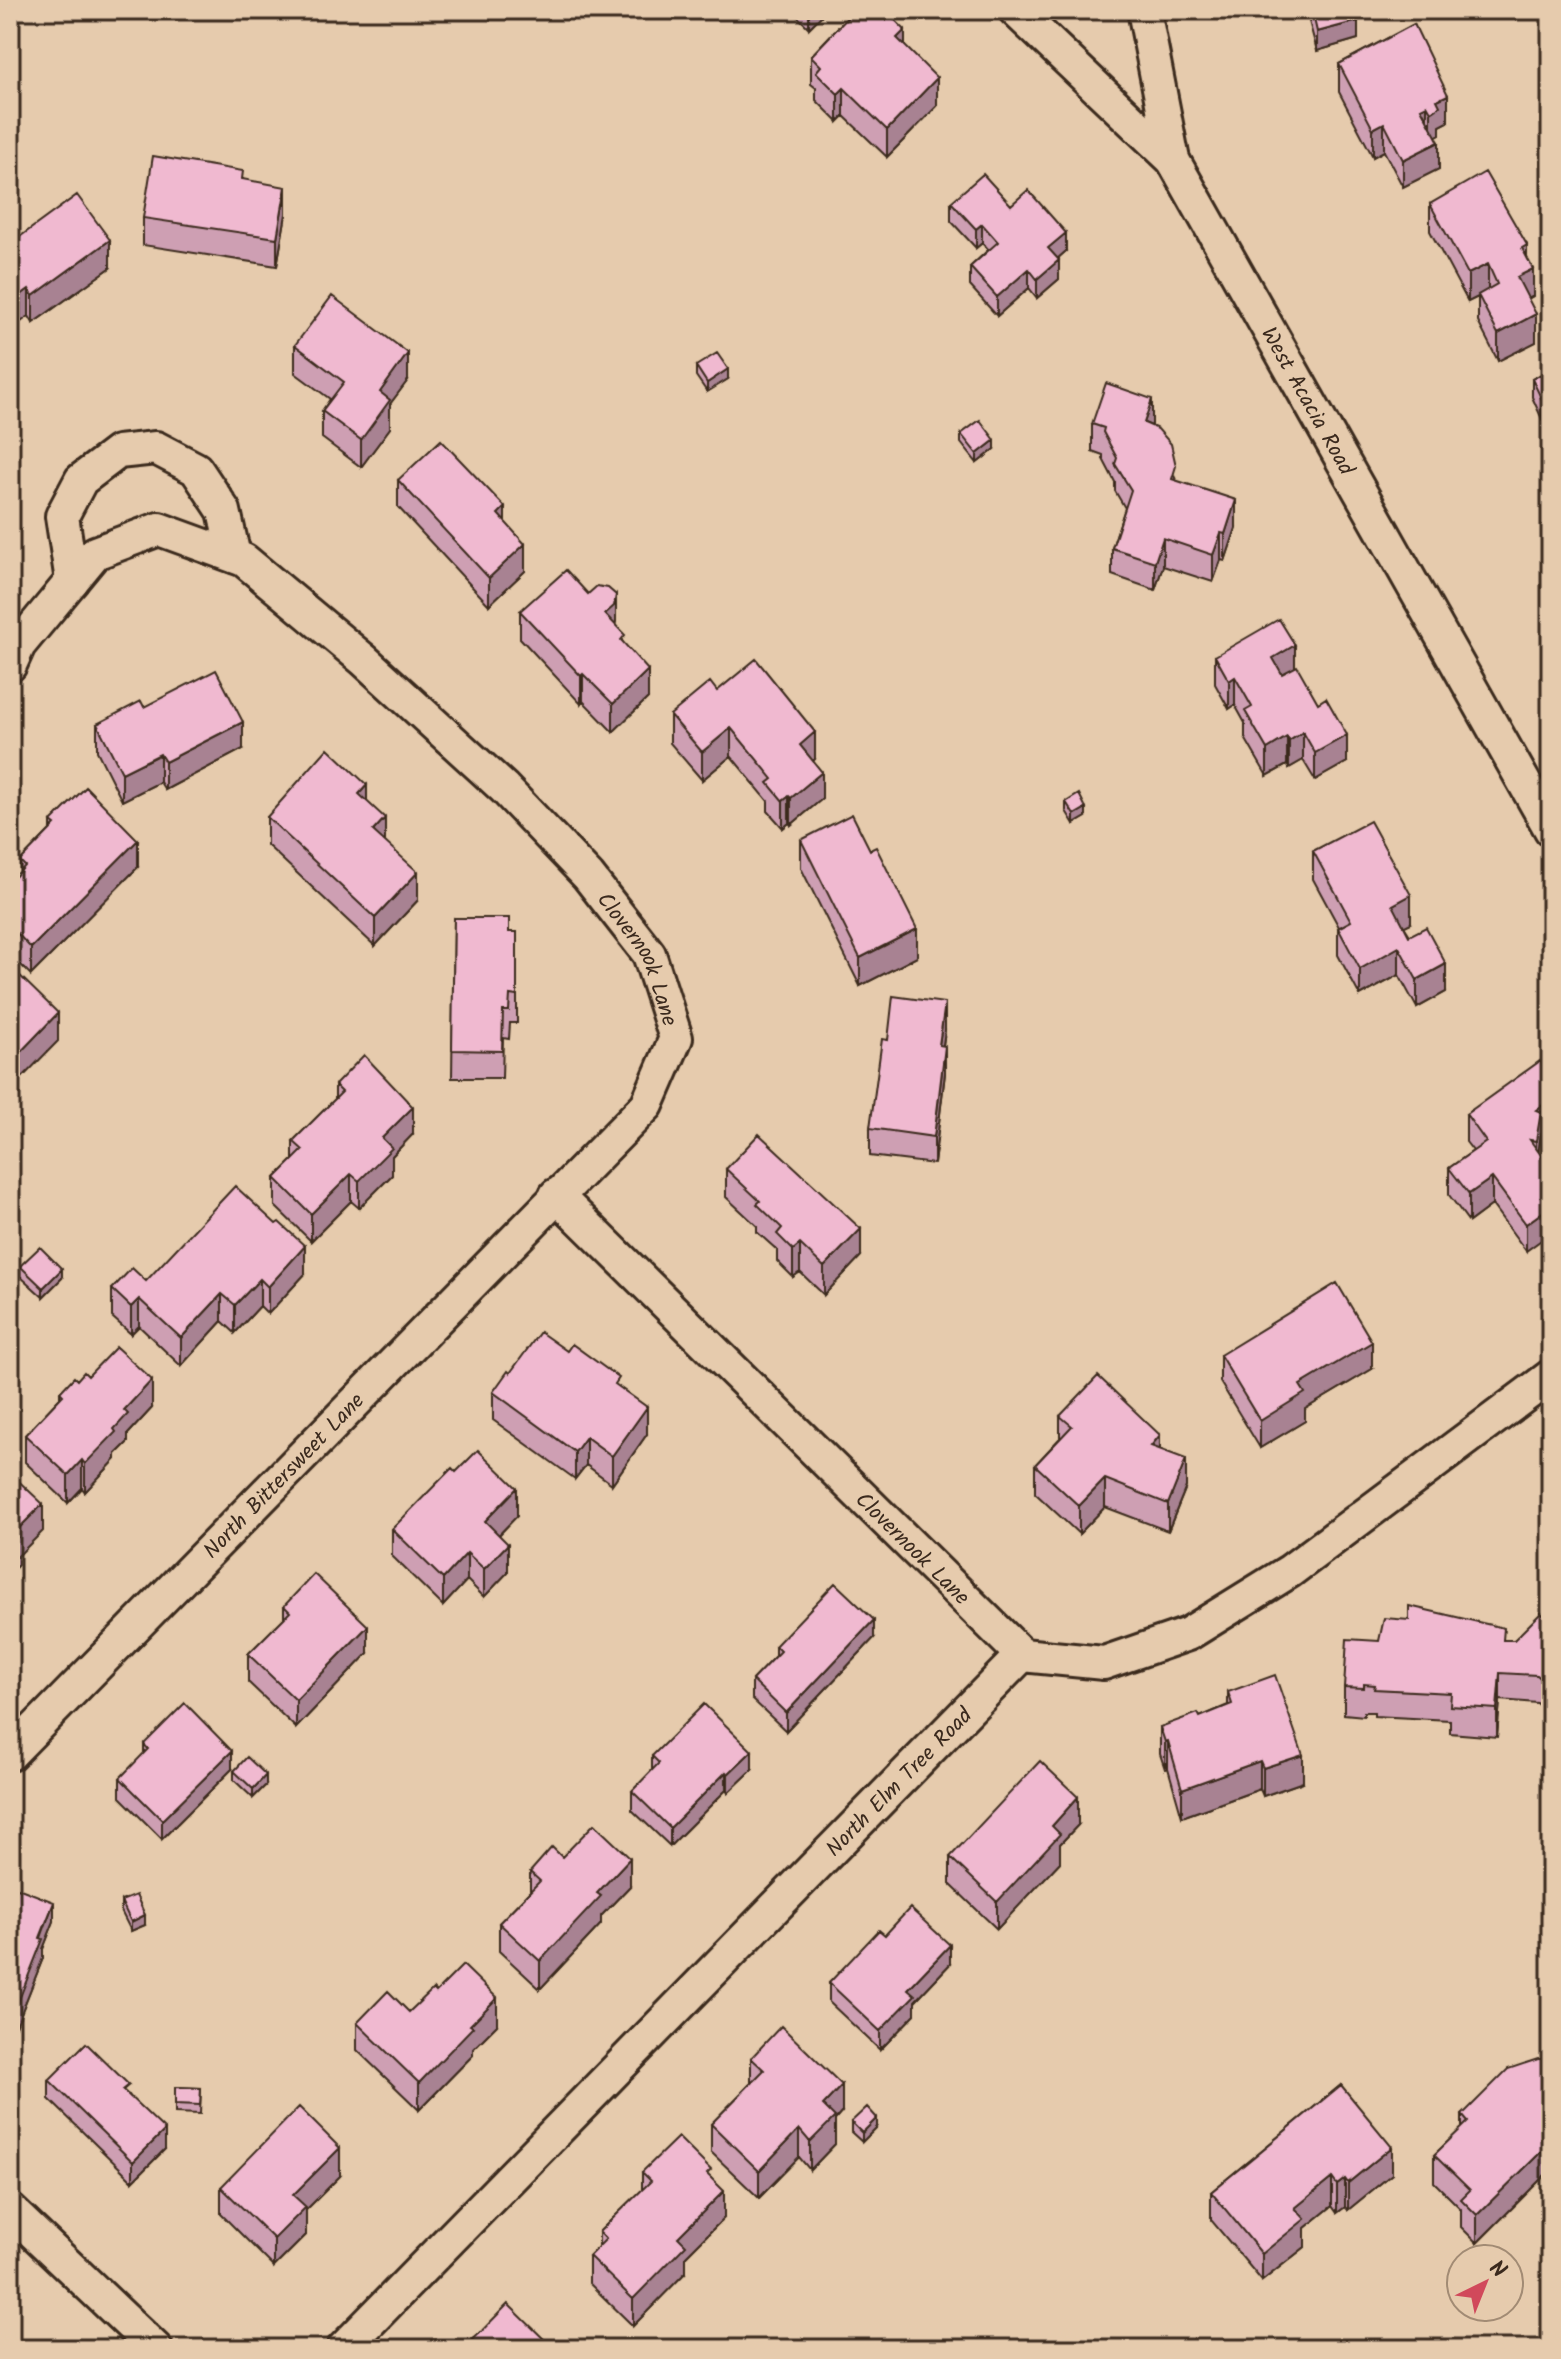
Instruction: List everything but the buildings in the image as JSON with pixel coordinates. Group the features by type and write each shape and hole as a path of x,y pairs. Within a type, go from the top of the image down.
{"street":[{"name":"West Acacia Road","path":"1015,10 1173,160 1551,828"},
{"path":"1144,10 1173,160"},
{"path":"10,665 19,645 72,581 62,516 81,480 118,452 156,448 196,469 224,511 234,556"},
{"name":"Clovernook Lane","path":"72,581 95,553 159,529 244,560 364,660 504,788 588,876 649,954 676,1038 647,1105 556,1195 1022,1655"},
{"name":"North Bittersweet Lane","path":"10,1754 556,1195"},
{"path":"1022,1655 1104,1663 1188,1634 1290,1571 1551,1376"},
{"name":"North Elm Tree Road","path":"343,2349 1022,1655"},
{"path":"10,2210 156,2349"}]}
